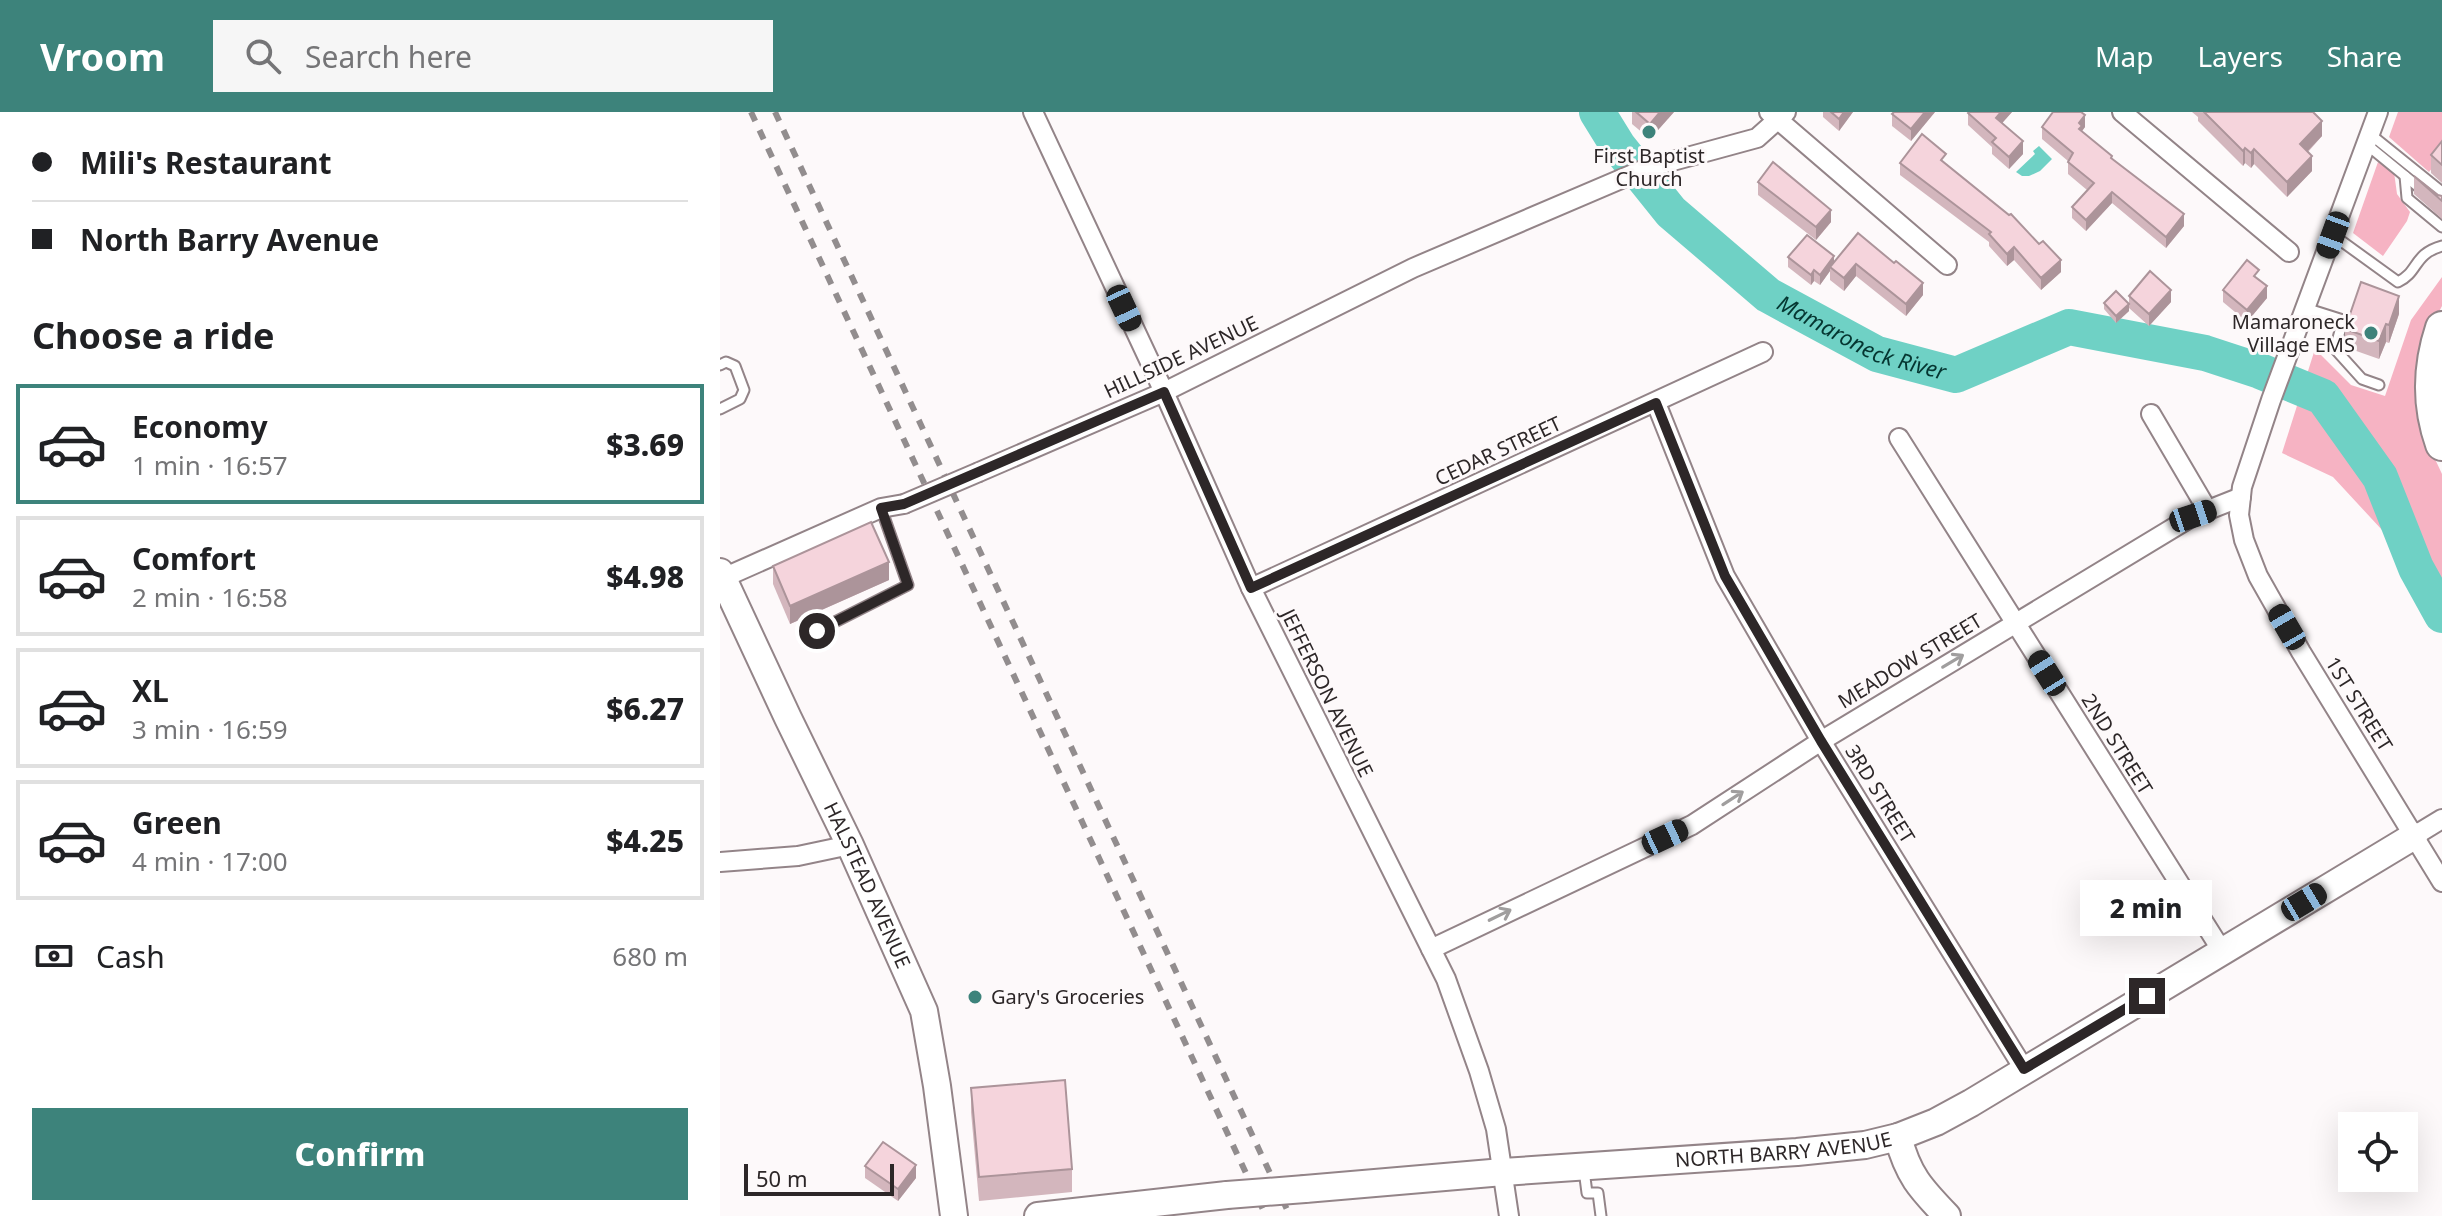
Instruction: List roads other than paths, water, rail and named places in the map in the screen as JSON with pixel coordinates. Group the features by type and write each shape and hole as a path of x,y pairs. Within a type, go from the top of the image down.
{"highway":[{"path":"2442,328 2435,350 2431,390 2434,420 2442,444"}],"street":[{"name":"JEFFERSON AVENUE","path":"1033,112 1164,392 1251,588 1446,979 1496,1129 1509,1216"},
{"path":"2122,112 2289,252"},
{"path":"2241,497 2271,400 2378,112"},
{"name":"HILLSIDE AVENUE","path":"722,575 881,508 904,504 1164,392 1413,268 1618,180 1654,166 1757,138 1778,115"},
{"path":"1778,115 1947,265"},
{"name":"CEDAR STREET","path":"1251,588 1763,352"},
{"name":"3RD STREET","path":"1656,403 1725,576 1821,741 2024,1069"},
{"path":"2151,414 2208,511"},
{"name":"2ND STREET","path":"1899,438 2222,951"},
{"name":"MEADOW STREET","path":"1431,949 1692,825 1821,741 2193,516 2241,497"},
{"name":"1ST STREET","path":"2241,497 2239,515 2244,540 2258,576 2442,882"},
{"name":"HALSTEAD AVENUE","path":"722,575 901,954 924,1011 954,1216"},
{"name":"NORTH BARRY AVENUE","path":"1038,1216 1166,1209 1227,1195 1797,1152 1865,1145 1898,1137 1960,1109 2442,819"},
{"path":"720,862 798,856 850,845"},
{"path":"1898,1137 1916,1183 1947,1216"}],"lane":[{"path":"2368,139 2433,199"},
{"path":"2368,139 2442,192"},
{"path":"2405,176 2407,198 2442,227"},
{"path":"2333,235 2398,282 2405,279 2426,250 2442,246"},
{"path":"2305,308 2348,322 2335,349 2362,379 2379,385"},
{"path":"720,365 726,362 735,366 744,390 740,399 720,409"},
{"path":"817,631 908,585 881,508"},
{"path":"1584,1166 1587,1193 1598,1193 1601,1216"}],"water":[{"path":"2039,146 2052,159 2040,171 2029,176 2016,172 2035,154 2033,151"}],"waterway":[{"name":"Mamaroneck River","path":"1597,112 1618,146 1671,212 1768,295 1877,354 1956,375 2069,327 2205,353 2323,397 2380,477 2416,568 2442,615"}],"railway":[{"path":"751,112 1266,1216"},
{"path":"775,112 1290,1216"}],"place":[{"name":"First Baptist Church","path":"1649,132"},
{"name":"Mamaroneck Village EMS","path":"2371,333"},
{"name":"Gary's Groceries","path":"975,997"}]}
